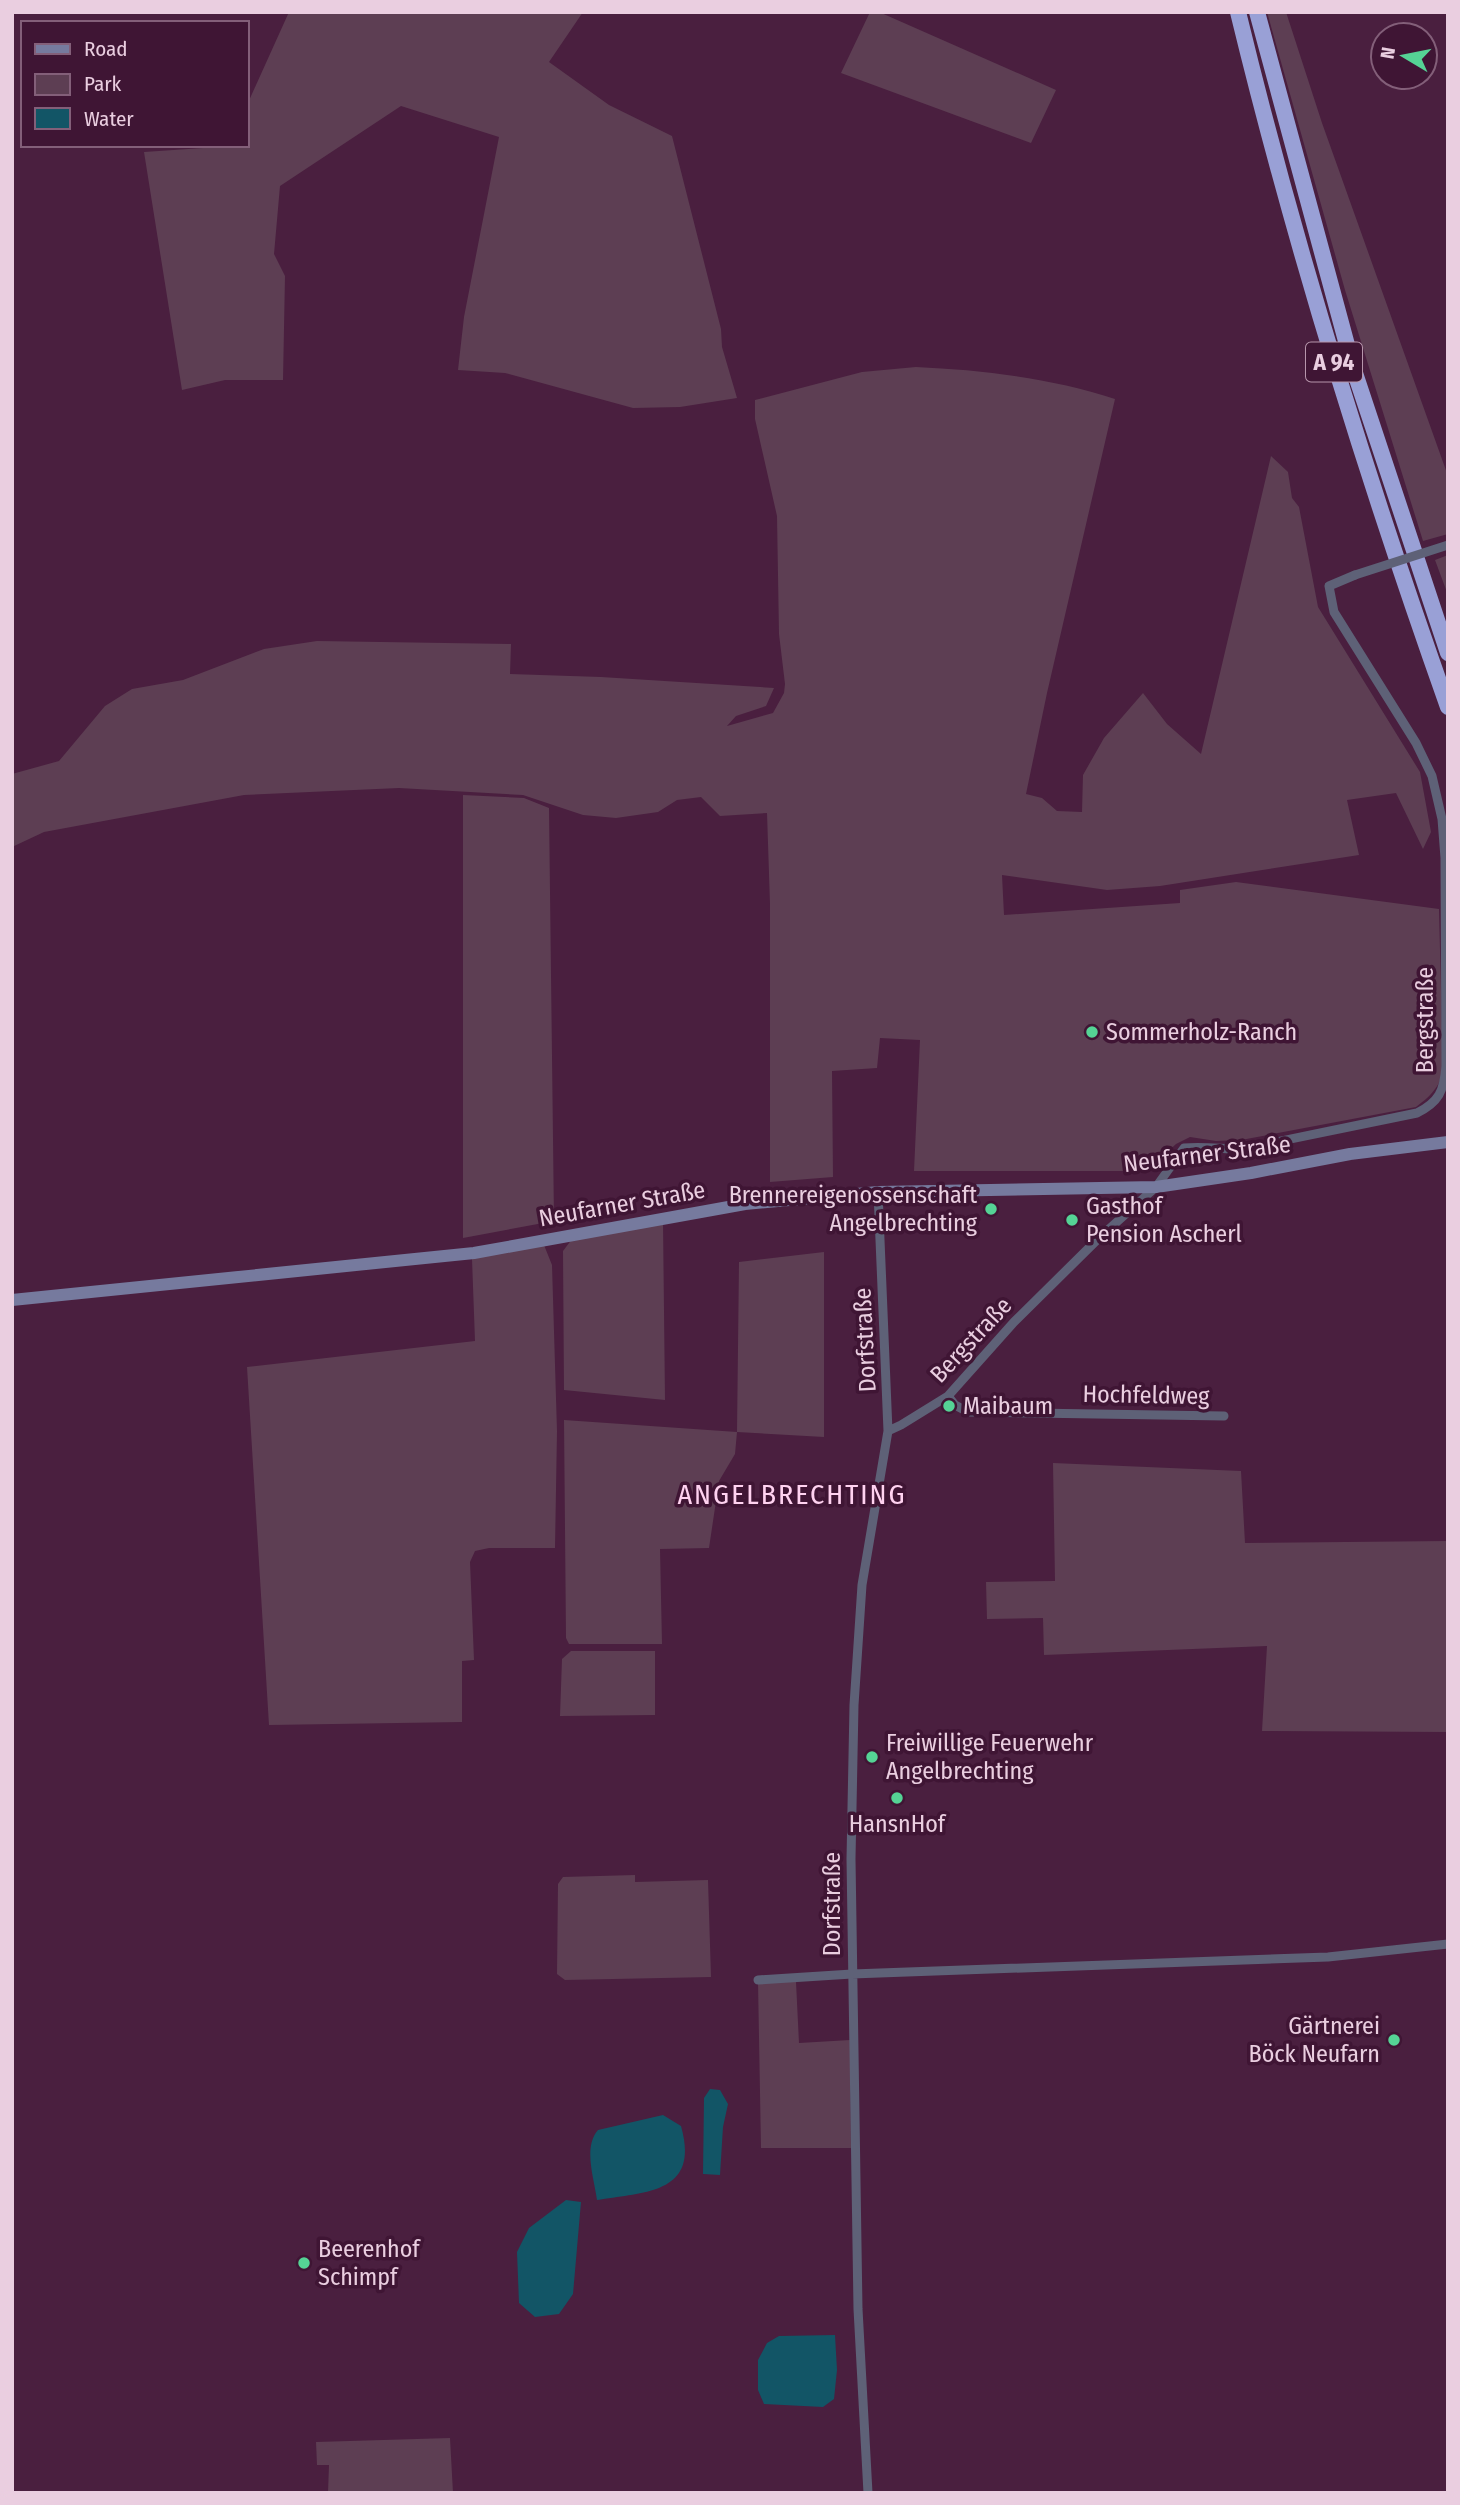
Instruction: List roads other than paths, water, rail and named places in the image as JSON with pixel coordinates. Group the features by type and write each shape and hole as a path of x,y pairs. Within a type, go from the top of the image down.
{"highway":[{"name":"A 94","path":"1238,12 1254,80 1336,371 1448,707"},
{"name":"A 94","path":"1257,12 1353,367 1448,653"}],"street":[{"name":"Bergstraße","path":"888,1431 948,1396 1014,1322 1100,1237 1156,1187 1184,1148 1199,1146 1241,1149 1416,1113 1431,1107 1443,1091 1446,1066 1445,858 1441,819 1432,776 1416,743 1334,612 1329,586 1448,545"},
{"name":"Neufarner Straße","path":"12,1300 474,1253 745,1204 878,1192 1156,1187 1251,1173 1350,1154 1448,1142"},
{"name":"Dorfstraße","path":"868,2493 858,2309 851,1829 862,1585 888,1431 878,1192"},
{"name":"Hochfeldweg","path":"948,1396 955,1405 968,1412 1224,1416"},
{"path":"758,1980 852,1974 1328,1957 1448,1944"}],"water":[{"path":"710,2089 720,2090 728,2104 723,2127 720,2175 703,2174 704,2098"},
{"path":"663,2115 681,2126 685,2148 683,2165 676,2177 651,2191 597,2200 590,2154 598,2130"},
{"path":"566,2200 581,2202 573,2294 559,2314 535,2317 519,2303 517,2252 529,2228"},
{"path":"835,2335 837,2370 834,2399 823,2407 764,2404 758,2390 758,2360 767,2343 779,2336"}],"place":[{"name":"Sommerholz-Ranch","path":"1092,1032"},
{"name":"Brennereigenossenschaft Angelbrechting","path":"991,1209"},
{"name":"Gasthof Pension Ascherl","path":"1072,1220"},
{"name":"Maibaum","path":"949,1406"},
{"name":"Freiwillige Feuerwehr Angelbrechting","path":"872,1757"},
{"name":"HansnHof","path":"897,1798"},
{"name":"Gärtnerei Böck Neufarn","path":"1394,2040"},
{"name":"Beerenhof Schimpf","path":"304,2263"}],"district":[{"name":"ANGELBRECHTING","path":"792,1494"}]}
